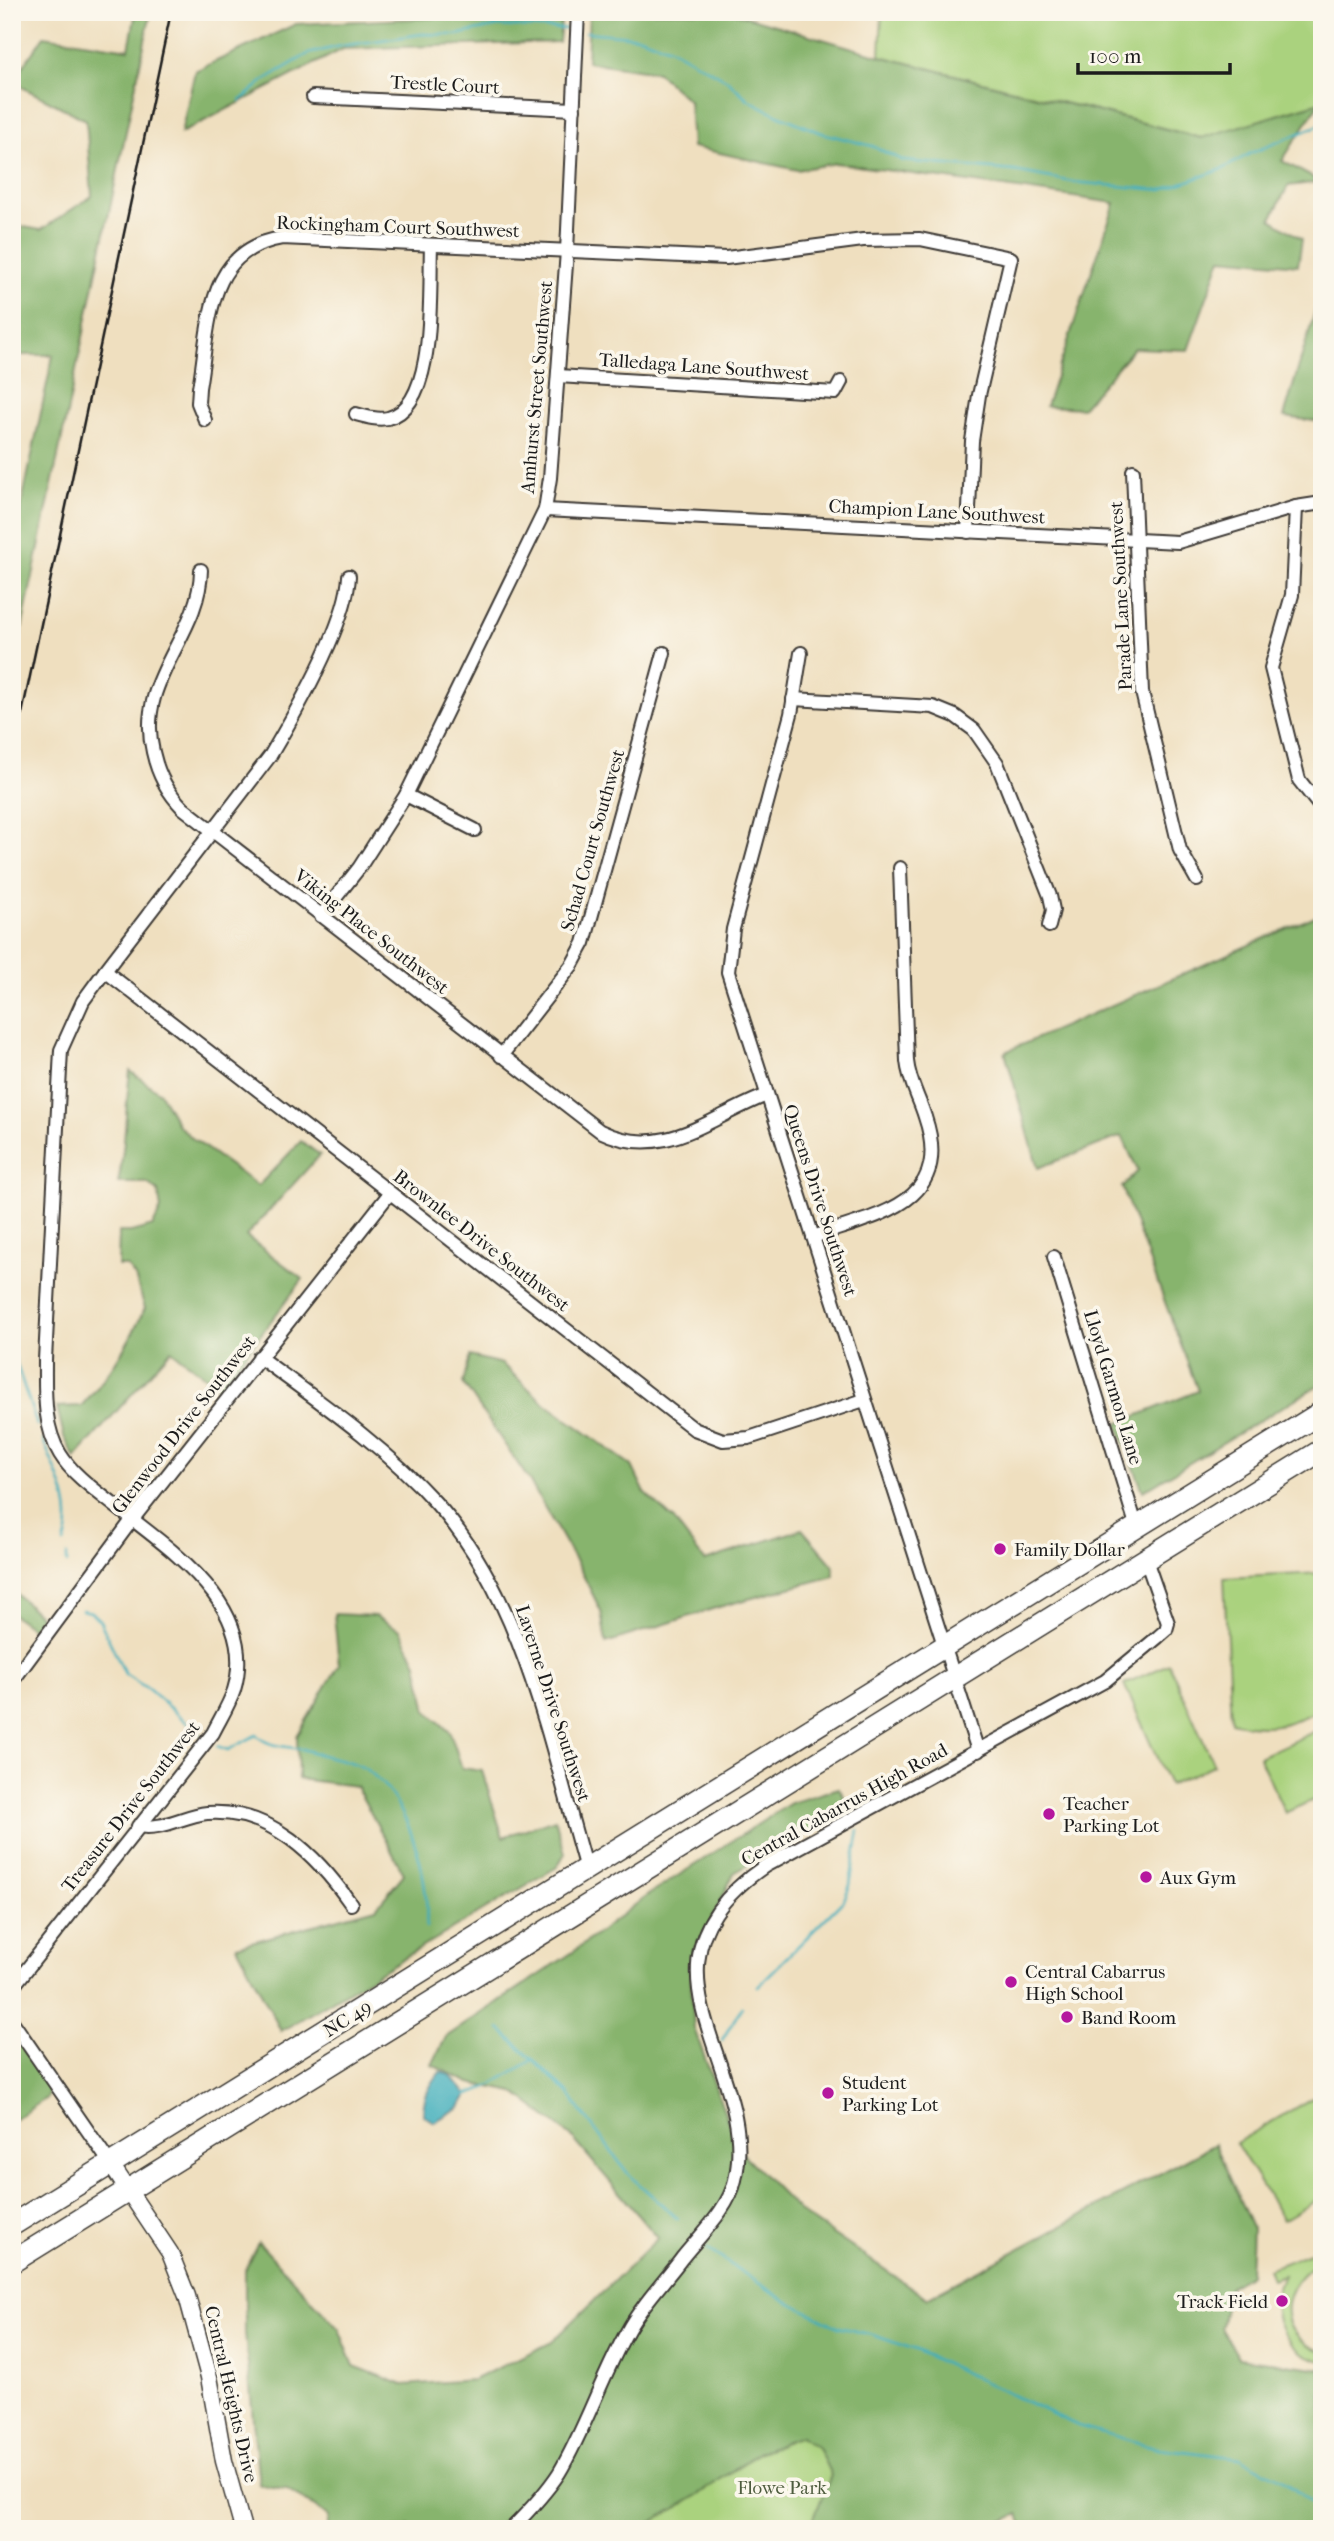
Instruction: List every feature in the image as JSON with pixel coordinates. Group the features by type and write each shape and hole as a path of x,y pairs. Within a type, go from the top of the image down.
{"highway":[{"name":"NC 49","path":"12,2225 1322,1412"},
{"name":"NC 49","path":"12,2262 1322,1450"}],"street":[{"name":"Amhurst Street Southwest","path":"321,916 359,868 406,795 545,510 567,251 578,12"},
{"name":"Trestle Court","path":"313,97 574,109"},
{"name":"Rockingham Court Southwest","path":"205,420 198,402 199,387 217,286 230,263 261,241 282,238 726,258 863,240 920,239 1011,258 979,395 972,441 968,532"},
{"path":"356,414 375,419 391,417 412,400 423,380 431,246"},
{"name":"Talledaga Lane Southwest","path":"558,376 835,393 841,382"},
{"name":"Parade Lane Southwest","path":"1133,471 1142,692 1180,850 1197,880"},
{"name":"Champion Lane Southwest","path":"545,510 1178,542 1296,507 1322,503"},
{"path":"1296,507 1292,595 1271,668 1299,780 1322,809"},
{"name":"Viking Place Southwest","path":"201,570 201,595 159,679 151,703 149,728 155,761 166,787 183,808 582,1119 627,1141 671,1139 767,1095"},
{"name":"Treasure Drive Southwest","path":"12,1988 213,1733 232,1695 237,1662 230,1620 217,1595 83,1481 59,1452 52,1437 45,1396 61,1050 83,1001 255,778 290,723 348,602 349,576"},
{"name":"Schad Court Southwest","path":"501,1056 572,965 584,943 664,653"},
{"name":"Queens Drive Southwest","path":"801,653 793,699 729,947 730,983 978,1752"},
{"path":"793,699 933,707 955,716 974,730 997,763 1050,896 1053,910 1049,926"},
{"path":"406,795 475,830"},
{"path":"813,1237 901,1206 916,1194 930,1168 932,1151 925,1117 914,1091 907,1060 900,868"},
{"name":"Brownlee Drive Southwest","path":"105,971 694,1429 709,1436 735,1440 749,1438 864,1400"},
{"name":"Glenwood Drive Southwest","path":"12,1682 132,1520 390,1193"},
{"name":"Lloyd Garmon Lane","path":"1054,1257 1137,1528"},
{"name":"Laverne Drive Southwest","path":"259,1357 410,1476 449,1519 480,1563 511,1622 586,1869"},
{"name":"Central Cabarrus High Road","path":"511,2529 559,2473 629,2328 720,2209 735,2183 738,2165 736,2129 698,1989 704,1941 718,1910 738,1887 765,1866 1105,1681 1166,1630 1168,1623 1146,1560"},
{"path":"138,1826 153,1827 208,1813 246,1818 299,1843 326,1870 351,1904"},
{"path":"12,2021 110,2164"},
{"name":"Central Heights Drive","path":"110,2164 170,2253 187,2296 209,2377 224,2461 243,2529"}],"green space":[{"path":"136,12 151,12 12,676 12,550 53,355 12,355 12,225 41,230 92,196 86,120 12,82 44,36 129,49"},
{"path":"562,12 559,42 343,49 181,133 195,71 296,24"},
{"path":"589,12 731,12 880,56 1201,138 1320,102 1282,161 1321,182 1288,186 1271,219 1302,239 1298,265 1221,258 1188,350 1134,348 1082,408 1046,406 1115,203 836,163 797,170 692,147 689,101 657,72 587,62"},
{"path":"882,12 1322,12 1322,103 1202,138 880,56"},
{"path":"1322,288 1322,422 1284,417"},
{"path":"1322,913 1322,1383 1143,1491 1117,1424 1198,1391 1122,1187 1138,1171 1122,1136 1038,1168 1005,1052"},
{"path":"130,1071 160,1093 178,1125 192,1138 258,1186 301,1141 320,1155 246,1236 303,1279 220,1388 171,1350 75,1458 64,1437 57,1407 81,1406 117,1360 132,1334 145,1308 135,1277 127,1266 118,1266 119,1232 153,1226 161,1209 158,1191 147,1183 118,1183"},
{"path":"470,1356 502,1364 543,1402 632,1466 645,1493 673,1519 705,1561 802,1529 833,1565 834,1576 719,1607 606,1643 601,1611 581,1571 529,1480 463,1383"},
{"path":"1322,1573 1322,1709 1278,1725 1257,1726 1231,1722 1224,1578"},
{"path":"12,1590 41,1617 33,1629 12,1614"},
{"path":"334,1614 375,1616 400,1630 417,1663 427,1711 450,1732 462,1768 482,1771 503,1837 555,1819 565,1853 557,1867 281,2031 237,1946 376,1908 404,1874 356,1786 298,1779 297,1736 339,1665"},
{"path":"1169,1664 1214,1765 1169,1785 1124,1684"},
{"path":"1322,1728 1322,1796 1285,1813 1259,1757"},
{"path":"839,1788 851,1808 734,1873 690,1966 694,2028 738,2149 800,2212 927,2298 1215,2144 1252,2228 1250,2274 1229,2287 1221,2328 1239,2358 1322,2369 1322,2529 1024,2529 1019,2514 985,2529 817,2529 813,2520 831,2475 818,2448 800,2436 759,2452 698,2495 640,2529 412,2529 409,2526 406,2529 327,2529 329,2516 287,2489 259,2485 245,2333 245,2270 258,2242 339,2329 354,2366 403,2385 473,2380 552,2342 658,2238 571,2136 514,2092 470,2083 432,2065 446,2037 573,1952 648,1895 791,1803"},
{"path":"14,2035 49,2088 48,2097 12,2121"},
{"path":"1322,2092 1322,2197 1283,2220 1236,2143"},
{"name":"Track Field","path":"1322,2248 1322,2261 1296,2281 1289,2294 1287,2308 1288,2321 1295,2333 1306,2344 1322,2351 1322,2361 1297,2349 1281,2328 1276,2302 1283,2275 1272,2279 1268,2269"},
{"name":"Flowe Park","path":"800,2436 818,2448 832,2475 813,2520 817,2529 640,2529 698,2495 759,2452"}],"water":[{"path":"440,2072 450,2075 467,2095 460,2107 434,2122 423,2115 423,2109 428,2092"}],"waterway":[{"path":"240,101 266,79 308,54 340,46 422,34 456,35 498,26 566,29"},
{"path":"586,32 640,37 670,48 727,80 749,100 778,115 822,133 872,146 904,161 1014,171 1073,182 1162,190 1223,169 1251,153 1322,124"},
{"path":"12,1351 37,1425"},
{"path":"43,1440 59,1478 66,1504 68,1517 64,1543"},
{"path":"67,1555 67,1563"},
{"path":"82,1610 91,1612 100,1621 125,1674 148,1689 200,1734"},
{"path":"217,1746 228,1750 256,1735 269,1743 352,1763 364,1768 380,1781 393,1798 413,1840 425,1885 426,1927"},
{"path":"758,1986 844,1900 850,1885 859,1830"},
{"path":"722,2040 742,2007"},
{"path":"500,2029 567,2092 629,2175 678,2219"},
{"path":"465,2095 486,2088 533,2060"},
{"path":"707,2249 783,2299 838,2327 873,2335 916,2350 1078,2426 1158,2448 1240,2458 1281,2479 1322,2511"}],"railway":[{"path":"12,761 171,12"}],"place":[{"name":"Family Dollar","path":"1000,1549"},
{"name":"Teacher Parking Lot","path":"1049,1814"},
{"name":"Aux Gym","path":"1146,1877"},
{"name":"Central Cabarrus High School","path":"1011,1982"},
{"name":"Band Room","path":"1067,2017"},
{"name":"Student Parking Lot","path":"828,2093"},
{"name":"Track Field","path":"1282,2301"}]}
